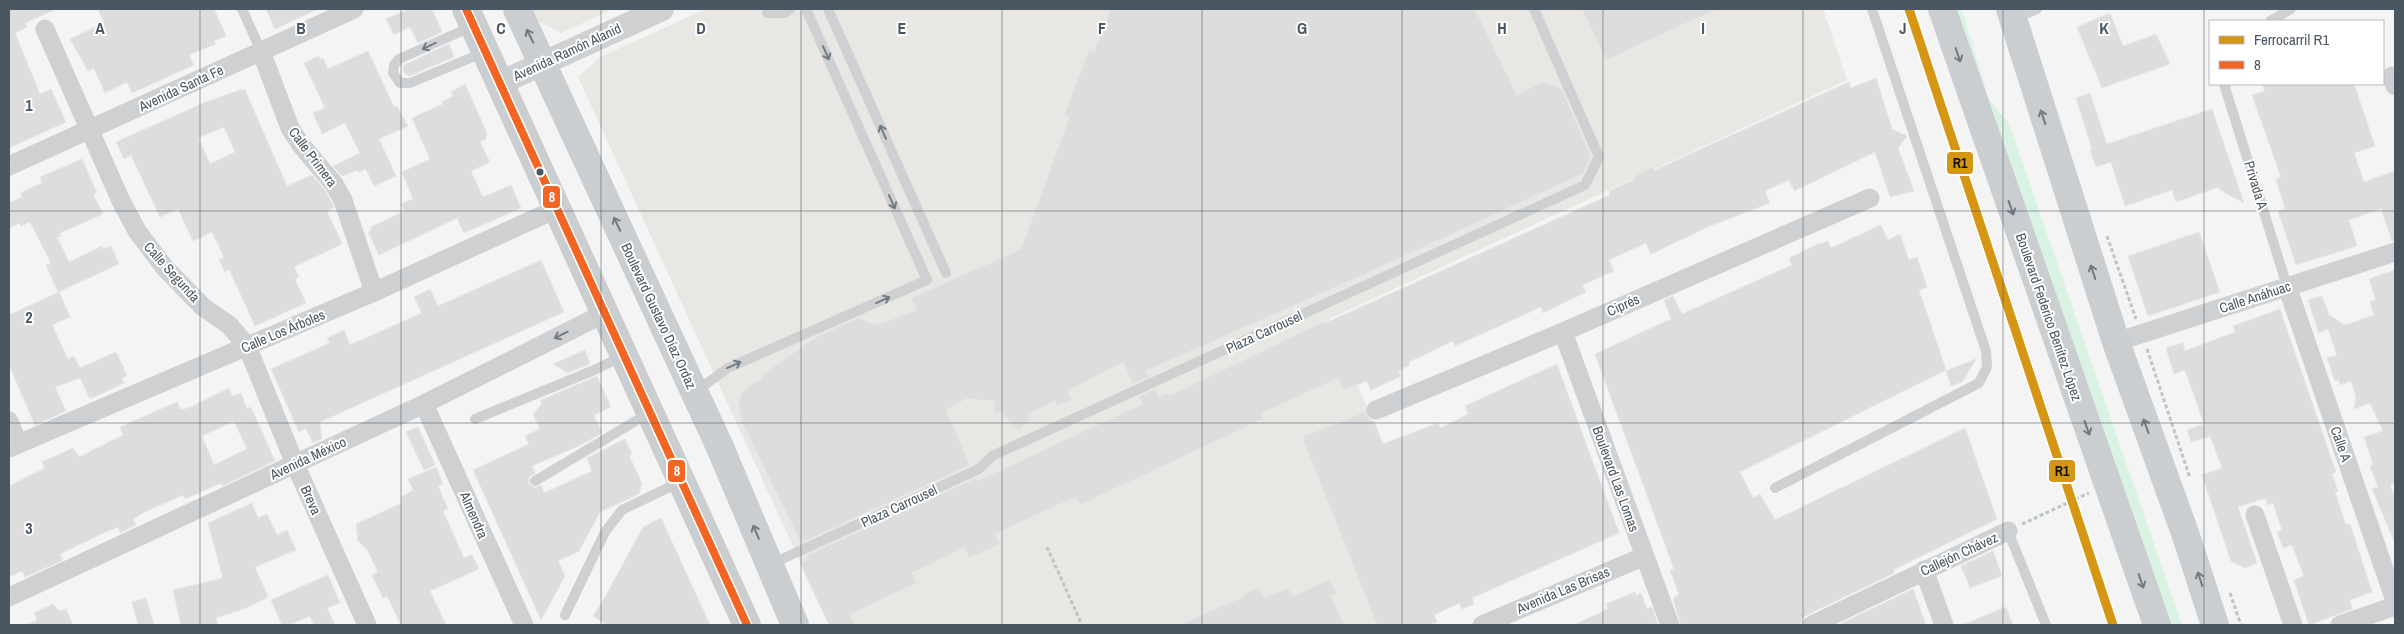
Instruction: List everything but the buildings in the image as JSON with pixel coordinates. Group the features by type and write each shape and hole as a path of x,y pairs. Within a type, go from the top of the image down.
{"main road":[{"name":"Boulevard Gustavo Díaz Ordaz","path":"517,9 694,393 795,625"},
{"name":"Boulevard Federico Benítez López","path":"1942,9 2157,625"},
{"path":"2020,12 2116,342 2185,533 2215,625"},
{"path":"470,17 747,625"}],"street":[{"name":"Avenida Santa Fe","path":"9,166 354,9"},
{"name":"Avenida Ramón Alanid","path":"500,83 662,9"},
{"name":"Calle Segunda","path":"45,29 121,201 137,231 165,268 204,307 229,325 247,346"},
{"name":"Calle Primera","path":"261,51 290,128 301,145 334,184 343,200 374,292"},
{"name":"Ciprés","path":"1376,410 1563,332 1870,198"},
{"name":"Calle Los Árboles","path":"14,446 374,292 556,209"},
{"name":"Calle Anáhuac","path":"2116,342 2395,252"},
{"name":"Calle A","path":"2287,286 2395,601"},
{"name":"Avenida México","path":"9,597 424,404 605,313"},
{"name":"Boulevard Las Lomas","path":"1563,332 1670,625"},
{"name":"Breva","path":"247,346 295,464 367,625"},
{"name":"Almendra","path":"424,404 524,625"},
{"path":"9,421 14,446"},
{"path":"2255,515 2293,625"},
{"name":"Callejón Chávez","path":"1812,625 2008,531"},
{"name":"Avenida Las Brisas","path":"1482,625 1645,556"},
{"path":"1924,570 1944,625"},
{"path":"2340,625 2395,606"}],"lane":[{"path":"242,9 261,51"},
{"path":"767,13 784,12 790,9"},
{"path":"694,393 728,368 927,280 806,9"},
{"path":"828,9 946,273"},
{"name":"Plaza Carrousel","path":"770,564 979,469 992,456 1585,185 1599,157 1534,9"},
{"path":"1775,488 1979,382 1987,367 1986,351 1872,9"},
{"path":"2272,20 2291,9"},
{"path":"470,17 399,60 394,65 393,74 400,83 410,83 486,52"},
{"name":"Privada A","path":"2224,85 2287,286"},
{"path":"475,419 593,371 624,356"},
{"path":"535,481 650,412"},
{"path":"565,616 605,532 622,510 681,482"},
{"path":"2008,531 2046,625"}],"path":[{"name":"Callejón Chávez","path":"2008,531 2107,485"},
{"path":"1046,548 1082,625"}],"shaded area":[{"path":"532,9 613,9 561,33 538,21"},
{"path":"706,9 1823,9 1847,80 1329,319 1381,440 1367,446 1437,622 1428,625 829,625 578,77 600,57"}],"green space":[{"path":"1956,9 1962,10 1990,101 2007,121 2013,135 2182,625 2165,625"}],"rail line":[{"name":"R1","path":"1909,9 2113,625"}],"transit line":[{"name":"8","path":"466,9 747,625"}]}
